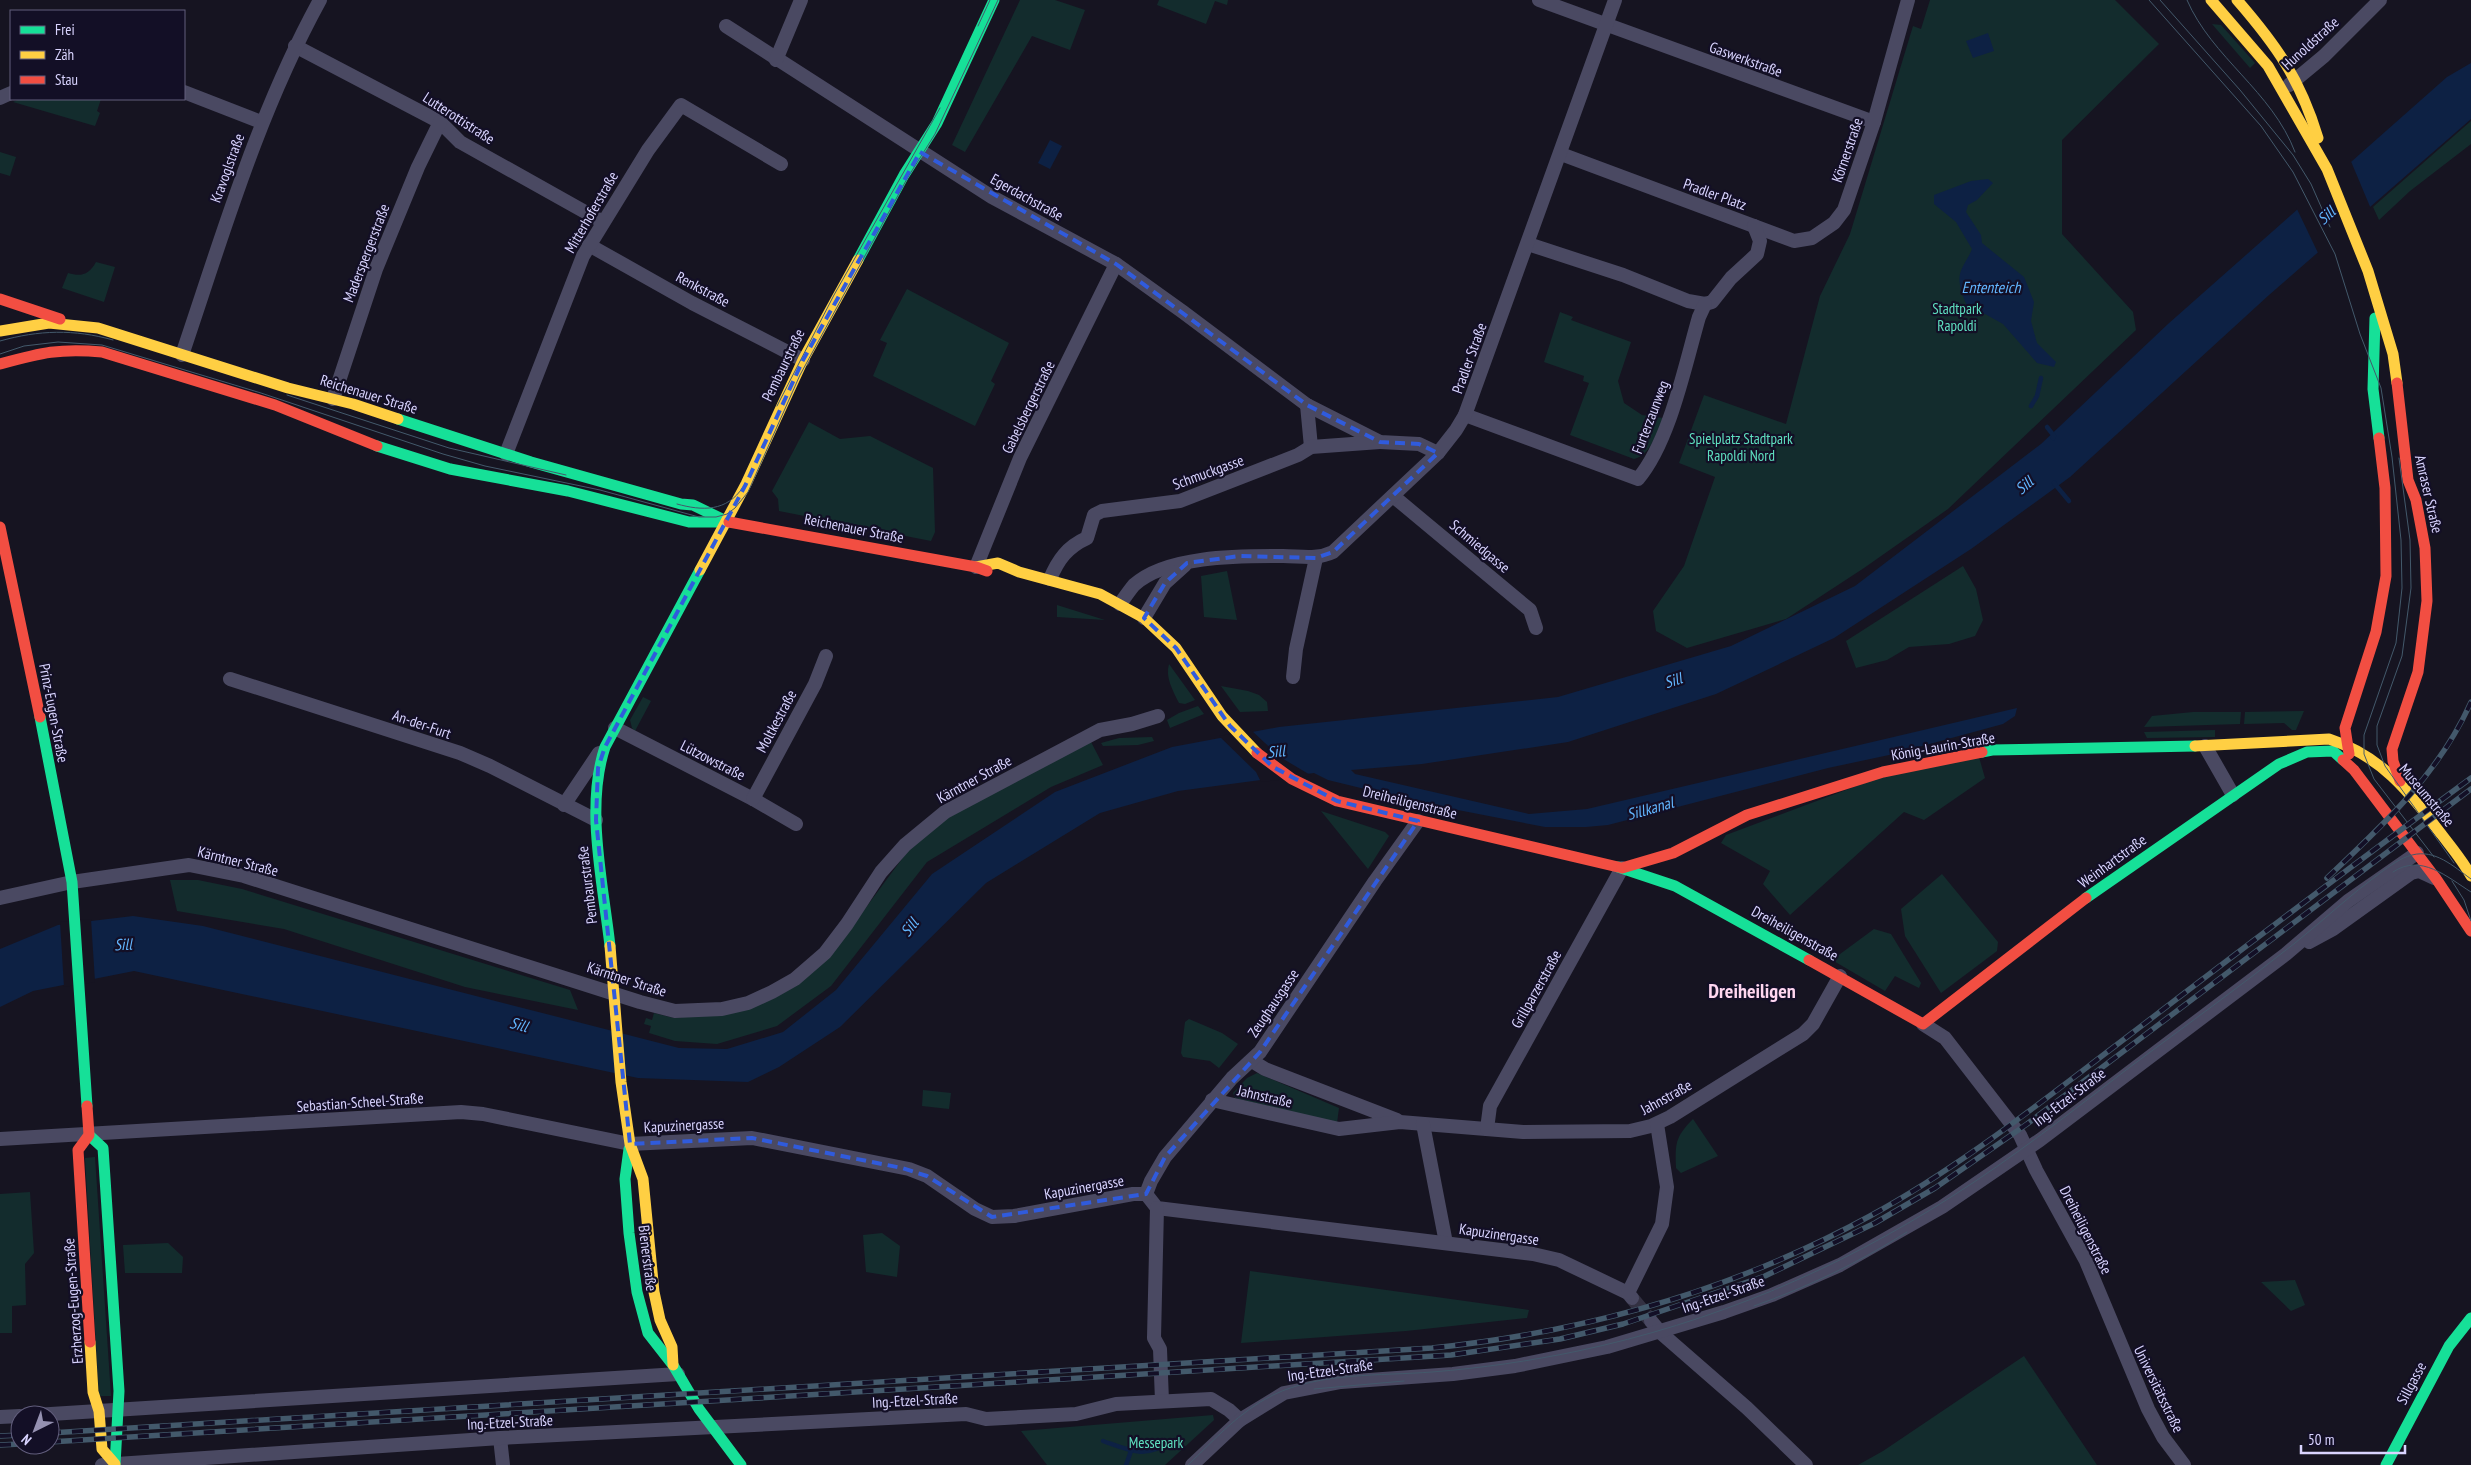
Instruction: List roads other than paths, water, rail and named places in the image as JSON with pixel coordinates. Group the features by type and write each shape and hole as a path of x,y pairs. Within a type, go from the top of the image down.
{"street":[{"name":"Kravoglstraße","path":"182,355 220,236 261,122 295,46 320,0"},
{"path":"776,60 801,0"},
{"name":"Pembaurstraße","path":"564,805 615,728 746,484 803,360 904,175 937,123 994,0"},
{"name":"Gaswerkstraße","path":"1539,0 1874,122"},
{"name":"Pradler Straße","path":"1316,558 1337,549 1394,496 1438,453 1452,436 1465,415 1561,154 1615,0"},
{"name":"Körnerstraße","path":"1754,226 1794,240 1812,238 1834,223 1844,210 1874,122 1908,0"},
{"name":"Amraser Straße","path":"2211,0 2268,66 2283,89 2327,169 2368,271 2393,354 2408,480 2416,500 2425,547 2425,614 2418,673 2392,749 2393,761 2400,781"},
{"name":"Amraser Straße","path":"2237,0 2278,48 2297,78 2308,102 2327,169"},
{"name":"Hunoldstraße","path":"2283,89 2330,50 2380,0"},
{"name":"Egerdachstraße","path":"726,26 776,60 992,197 1116,264 1307,406 1380,442 1419,444 1438,453"},
{"name":"Lutterottistraße","path":"295,46 440,122 460,142 603,222"},
{"path":"185,92 261,122"},
{"name":"Mitterhoferstraße","path":"506,454 582,256 664,126 681,105 781,164"},
{"name":"Maderspergerstraße","path":"333,399 376,269 418,167 440,122"},
{"name":"Pradler Platz","path":"1561,154 1754,226 1760,240 1756,254 1712,302 1705,304"},
{"path":"1528,244 1623,275 1688,301 1705,304"},
{"name":"Renkstraße","path":"589,245 692,303 803,360"},
{"name":"Gabelsbergerstraße","path":"976,567 1020,458 1116,264"},
{"name":"Amraser Straße","path":"2346,743 2345,728 2376,632 2386,576 2385,488 2374,389 2376,330 2368,271"},
{"path":"0,298 68,323"},
{"name":"Furterzaunweg","path":"1465,415 1638,478 1648,466 1674,406 1699,318 1705,304"},
{"name":"Reichenauer Straße","path":"0,331 36,323 68,323 98,328 182,355 333,399 506,454 681,504 693,505 725,521"},
{"name":"Reichenauer Straße","path":"0,364 47,351 72,349 102,352 275,405 368,443 450,469 568,491 689,522 725,521 976,567 996,574 1019,572 1050,579 1100,594 1144,618 1176,648 1213,704"},
{"path":"1307,406 1311,447"},
{"name":"Schmuckgasse","path":"1050,579 1058,560 1074,544 1087,538 1094,514 1102,511 1180,501 1298,455 1311,447 1380,442"},
{"name":"Schmiedgasse","path":"1394,496 1530,610 1536,628"},
{"name":"Prinz-Eugen-Straße","path":"0,527 5,573 72,882 81,1002"},
{"path":"1120,604 1134,585 1143,579 1156,572 1187,563 1240,556 1316,558 1296,649 1293,677"},
{"path":"1144,618 1165,583 1187,563"},
{"name":"Moltkestraße","path":"753,799 815,684 826,656"},
{"name":"An-der-Furt","path":"230,679 460,754 490,766 596,820"},
{"name":"Dreiheiligenstraße","path":"1213,704 1251,749 1274,767 1303,785 1337,801 1622,868 1676,886 1840,976 1945,1038 2009,1120 2027,1149 2036,1170 2086,1261 2111,1323"},
{"name":"Kärntner Straße","path":"0,898 72,882 189,865 236,875 615,994 675,1010 722,1009 748,1003 795,979 825,952 847,924 881,872 905,845 945,812 1100,730 1132,724 1158,716"},
{"path":"2330,739 2348,716"},
{"name":"Lützowstraße","path":"615,728 753,799 796,824"},
{"name":"König-Laurin-Straße","path":"1622,868 1673,853 1747,814 1883,772 1983,752 2205,746 2330,739 2346,743"},
{"path":"2346,743 2354,770 2422,851 2437,880 2471,931"},
{"name":"Museumstraße","path":"2346,743 2382,765 2400,781 2470,874"},
{"path":"2205,746 2234,795"},
{"name":"Pembaurstraße","path":"604,747 598,768 596,820 615,994 621,1082"},
{"name":"Weinhartstraße","path":"1923,1024 2015,951 2125,869 2279,764 2307,752 2333,752 2342,757 2354,770"},
{"name":"Zeughausgasse","path":"1146,1194 1150,1181 1165,1157 1212,1100 1232,1078 1252,1061 1418,821"},
{"name":"Ing.-Etzel-Straße","path":"102,1465 500,1438 966,1414 986,1418 1036,1420 1075,1418 1116,1404 1211,1399 1229,1410 1240,1420 1284,1393 1305,1387 1341,1382 1453,1374 1515,1366 1591,1351 1661,1333 1772,1295 1840,1265 1942,1207 2027,1149 2286,954 2348,901 2422,851"},
{"path":"1673,853 1667,871 1676,886"},
{"path":"2440,853 2470,874"},
{"name":"Grillparzerstraße","path":"1487,1129 1490,1106 1622,868"},
{"name":"Ing.-Etzel-Straße","path":"2286,954 2333,929 2411,873 2425,873 2437,880"},
{"path":"2446,894 2471,914"},
{"name":"Jahnstraße","path":"1212,1100 1338,1129 1400,1122 1523,1132 1623,1132 1657,1124 1803,1034 1813,1024 1840,976"},
{"name":"Erzherzog-Eugen-Straße","path":"81,1002 89,1135 78,1150 94,1392 99,1411 102,1448 115,1465"},
{"name":"Jahnstraße","path":"1252,1061 1265,1069 1400,1122"},
{"name":"Bienerstraße","path":"621,1082 630,1144 643,1179 654,1292 660,1320 672,1346 675,1369"},
{"name":"Sebastian-Scheel-Straße","path":"0,1139 461,1112 483,1114 630,1144"},
{"path":"1423,1124 1446,1243"},
{"name":"Kapuzinergasse","path":"630,1144 752,1138 893,1166 926,1176 975,1209 992,1217 1014,1216 1133,1194 1146,1194 1157,1208 1533,1254 1559,1260 1630,1295 1660,1231 1668,1187 1657,1124"},
{"path":"89,1135 103,1148 119,1391 116,1410 118,1448 115,1465"},
{"name":"Bienerstraße","path":"630,1144 626,1179 637,1292 648,1334 675,1369 713,1427 741,1465"},
{"path":"1157,1208 1154,1338 1160,1349 1162,1401"},
{"name":"Sillgasse","path":"2386,1465 2449,1346 2470,1320"},
{"path":"1651,1321 1661,1333 1747,1408 1806,1465"},
{"name":"Universitätsstraße","path":"2111,1323 2155,1423 2184,1465"},
{"path":"60,1413 541,1382 675,1369"},
{"path":"1192,1465 1240,1420"},
{"path":"500,1438 503,1465"}],"water":[{"path":"1988,33 1994,51 1973,58 1966,41"},
{"path":"2471,63 2471,119 2269,295 2070,477 1971,549 1834,638 1716,694 1568,742 1422,764 1351,770 1355,774 1529,814 1587,809 2017,708 2015,716 2003,724 1889,755 1828,768 1608,825 1545,827 1422,803 1328,780 1314,773 1178,791 1100,813 986,883 840,1027 779,1067 748,1082 638,1078 134,971 33,991 0,1007 0,949 58,925 133,916 203,926 679,1048 727,1049 783,1032 836,990 932,874 1055,792 1172,747 1279,727 1558,697 1731,646 1855,586 2041,444 2168,324 2447,77"},
{"path":"1050,140 1062,146 1050,169 1038,163"},
{"name":"Ententeich","path":"1988,179 1993,183 1977,200 1968,205 1966,212 1981,235 1982,243 2024,277 2034,302 2031,321 2037,343 2056,362 2054,367 2037,363 2003,324 1985,314 1976,317 1969,309 1963,297 1959,279 1962,268 1972,249 1956,222 1934,204 1934,195 1971,181"}],"waterway":[{"path":"2031,406 2037,396 2041,378"},
{"path":"2047,427 2054,436 2053,438"},
{"path":"2054,483 2069,501"},
{"path":"1103,1441 1138,1452 1154,1450 1172,1441"},
{"path":"1126,1465 1131,1451"}],"tunnel":[{"path":"1632,1298 1651,1321"}],"tram line":[{"path":"978,26 990,0"},
{"path":"0,354 24,346 58,342 102,345 261,393 443,454 485,466 600,490 699,517 716,517 727,514 735,508 748,492 800,375 908,177 935,134 998,0"},
{"path":"2149,0 2261,126 2293,172 2335,254 2360,334 2381,388 2392,457 2401,540 2402,588 2396,643 2364,735 2364,754 2374,779 2434,857"},
{"path":"2160,0 2240,90 2293,155 2311,184 2330,227"},
{"path":"2187,0 2211,40 2272,111 2285,130 2295,152"},
{"path":"777,406 834,295 940,108"},
{"path":"0,341 14,337 56,332 99,336 113,340"},
{"path":"287,395 449,448 566,475"},
{"path":"2399,458 2410,540 2411,588 2402,656 2377,726 2377,745 2385,766 2454,863"},
{"path":"677,504 696,508 713,508 729,501 743,487"},
{"path":"1188,1465 1249,1409 1273,1395 1291,1388 1311,1382 1351,1376 1469,1368 1524,1361 1578,1351 1628,1339 1724,1309 1772,1291 1818,1270 1908,1223 1997,1167 2254,975 2395,862 2412,855 2428,854 2450,864 2471,879"},
{"path":"2393,872 2403,867 2424,866 2443,874 2471,892"},
{"path":"2452,881 2464,900 2471,921"},
{"path":"1754,1306 1794,1291 1833,1273 1871,1254 1907,1232"},
{"path":"1314,1389 1404,1381"}],"railway":[{"path":"2327,878 2408,797 2443,752 2471,702"},
{"path":"60,1432 1432,1348 1546,1331 1658,1304 1766,1266 1870,1216 1936,1177 2031,1110 2296,908 2471,778"},
{"path":"60,1441 1451,1355 1560,1339 1623,1324 1765,1276 1875,1223 1935,1188 2027,1124 2471,789"},
{"path":"0,1436 10,1436"},
{"path":"0,1445 10,1444"}],"district":[{"name":"Dreiheiligen","path":"1752,991"}],"water label":[{"name":"Sill","path":"2326,215"},
{"name":"Sill","path":"2024,485"},
{"name":"Sill","path":"1673,680"},
{"name":"Sill","path":"1276,751"},
{"name":"Sillkanal","path":"1650,808"},
{"name":"Sill","path":"909,927"},
{"name":"Sill","path":"123,944"},
{"name":"Sill","path":"519,1024"}],"park label":[{"name":"Stadtpark Rapoldi","path":"1957,316"},
{"name":"Spielplatz Stadtpark Rapoldi Nord","path":"1741,446"},
{"name":"Messepark","path":"1156,1442"}]}
